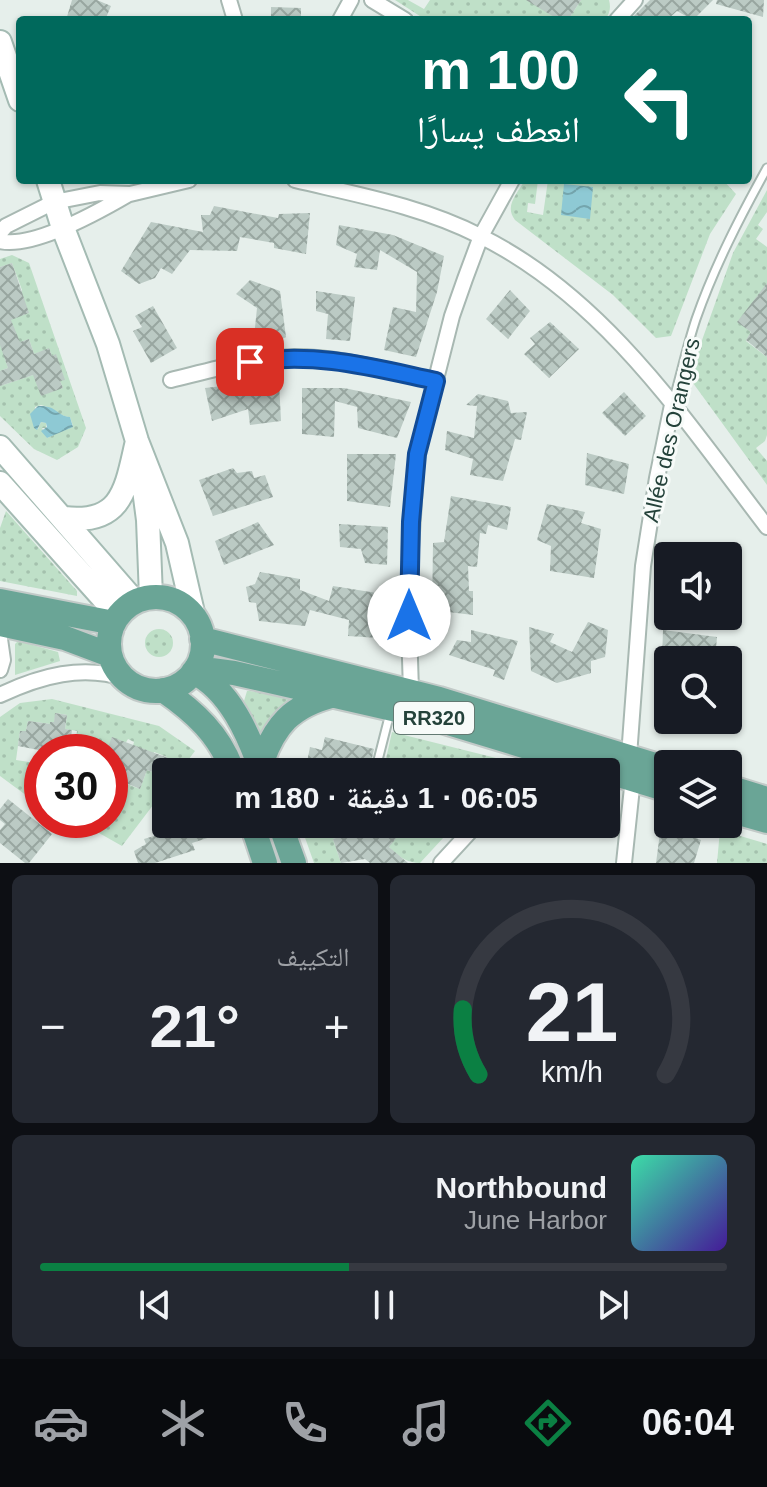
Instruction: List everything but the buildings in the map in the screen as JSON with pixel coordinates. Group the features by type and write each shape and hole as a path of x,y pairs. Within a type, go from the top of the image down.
{"main road":[{"path":"0,42 16,88"},
{"path":"51,191 108,344 137,441 177,543 198,628 201,654 194,670 183,682 163,690 150,690 126,679 110,655 109,638 129,609 148,520 137,441"},
{"path":"64,518 82,520 98,516 118,503 128,479 137,441"},
{"path":"0,447 64,518 129,609"},
{"path":"0,483 129,609"},
{"name":"RR320","path":"0,601 129,609 176,602 198,628 411,691 631,767 654,781"},
{"path":"0,624 65,638 110,655"},
{"path":"194,670 226,698 256,758"},
{"name":"RR320","path":"194,670 223,671 336,694 544,751 654,768"},
{"path":"163,690 192,711 211,730 226,758"},
{"path":"265,758 272,737 286,718 307,703 336,694"},
{"path":"742,791 767,799"},
{"path":"742,814 767,821"},
{"path":"257,838 265,863"},
{"path":"285,838 294,863"}],"street":[{"path":"372,0 398,16"},
{"path":"0,241 10,243 63,228 130,194 172,184"},
{"path":"313,184 395,202 481,236 560,287 634,358 767,527"},
{"path":"411,691 408,595 417,454 452,316 481,236 510,184"},
{"path":"0,233 51,191 130,194"},
{"path":"171,380 250,362 295,357 325,358 436,381"},
{"name":"Allée des Orangers","path":"624,863 643,566 672,405"},
{"path":"0,639 3,660 0,670"},
{"path":"0,695 38,680 70,673 101,673 126,679"},
{"path":"537,758 544,751"},
{"path":"441,863 464,838"}],"lane":[{"name":"Allée des Orangers","path":"672,405 709,283 726,243 767,168"},
{"path":"378,758 391,707"}],"green space":[{"path":"395,0 408,0 424,9 430,0 529,0 553,16 420,16"},
{"path":"581,0 609,0 607,16 571,16"},
{"path":"522,184 538,184 535,204 528,203 527,212 543,215 547,184 727,184 736,194 710,234 671,336 656,338 613,295 515,220 511,205"},
{"path":"767,190 767,212 758,225 763,229 756,239 767,247 767,296 738,322 751,332 746,341 767,357 767,435 756,448 767,461 767,485 693,383 690,374 733,253"},
{"path":"12,255 29,263 86,428 78,447 57,460 34,449 0,416 0,386 33,375 63,388 60,381 64,379 56,355 52,356 49,349 34,354 29,339 2,349 8,368 0,371 0,329 11,320 22,290 12,263 0,267 0,259","holes":["46,406 70,417 73,426 47,438 42,428 46,428 46,423 41,422 38,429 34,428 35,407"]},
{"path":"6,511 77,591 77,596 0,581 0,528"},
{"path":"159,629 169,633 173,643 169,653 159,657 149,653 145,643 149,633"},
{"path":"18,641 58,652 60,661 15,675 15,644"},
{"path":"247,691 294,699 261,735 244,701"},
{"path":"52,699 159,726 195,751 190,758 166,758 154,752 153,756 131,753 134,742 128,739 128,734 77,734 77,731 65,729 67,715 56,713 54,722 50,724 28,721 26,731 20,731 16,760 24,761 24,794 0,776 0,717 20,703"},
{"path":"392,732 496,758 386,758"},
{"path":"147,770 152,772 152,806 122,846 108,838 128,838 128,784 140,789"},
{"path":"742,837 767,844 767,863 717,863 719,838"},
{"path":"305,838 336,838 333,839 341,863 314,863"},
{"path":"381,838 443,838 420,863 399,856"}],"water":[{"path":"564,184 593,187 590,219 561,215"},
{"path":"38,406 49,407 70,417 73,427 47,438 41,431 47,427 46,423 41,422 37,430 30,414"}],"route":[{"path":"250,362 295,357 325,358 436,381 417,454 411,522 409,616"}]}
